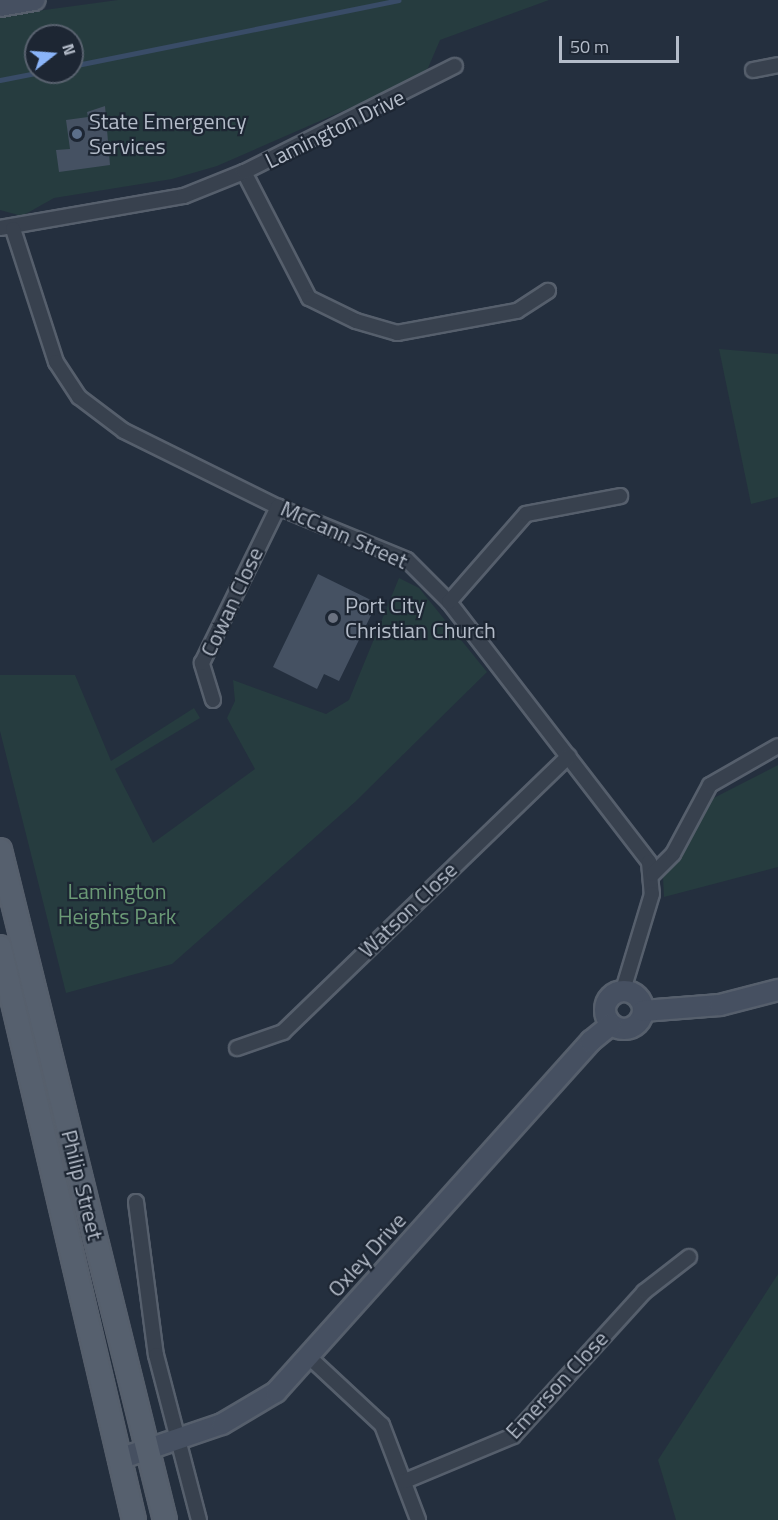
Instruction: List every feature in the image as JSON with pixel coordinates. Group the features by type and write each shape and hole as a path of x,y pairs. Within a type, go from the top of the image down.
{"main road":[{"name":"Philip Street","path":"0,850 165,1520"},
{"name":"Philip Street","path":"0,947 134,1520"}],"street":[{"path":"0,6 34,0"},
{"path":"753,70 778,65"},
{"name":"Lamington Drive","path":"7,228 184,196 244,172 455,66"},
{"path":"244,172 309,298 356,321 397,333 517,311 549,291"},
{"name":"McCann Street","path":"7,228 56,362 80,397 124,431 278,507 407,560 449,602 632,834 653,874"},
{"path":"449,602 526,514 620,496"},
{"name":"Cowan Close","path":"213,700 202,663 278,507"},
{"path":"623,990 653,874 673,854 710,785 778,746"},
{"name":"Watson Close","path":"237,1048 283,1032 569,756"},
{"path":"623,990 637,996 643,1011 632,1028 611,1025 604,1007 610,995 623,990"},
{"path":"643,1011 720,1005 778,990"},
{"name":"Oxley Drive","path":"119,1459 177,1442 249,1412 276,1392 591,1041 611,1025"},
{"path":"136,1203 156,1355 199,1520"},
{"name":"Emerson Close","path":"405,1481 513,1436 644,1292 689,1257"},
{"path":"308,1356 382,1425 418,1520"}],"green space":[{"path":"118,0 549,0 440,40 428,68 414,80 217,166 172,179 54,198 22,216 0,210 0,16"},
{"path":"719,349 778,354 778,497 751,504"},
{"name":"Lamington Heights Park","path":"399,578 419,588 487,672 355,802 172,964 66,993 0,731 0,675 75,675 111,761 194,708 200,718 115,769 153,843 255,769 227,718 235,701 233,680 326,714 349,700"},
{"path":"778,765 778,867 664,897 662,858 700,805"},
{"path":"778,1274 778,1520 676,1520 658,1460"}],"building":[{"path":"105,106 110,165 59,172 56,150 70,149 66,120 88,117 87,112"},
{"name":"Port City Christian Church","path":"318,574 377,603 339,681 324,674 317,689 273,667"}],"waterway":[{"path":"84,64 398,0"},
{"path":"0,80 24,75"}],"place":[{"name":"State Emergency Services","path":"77,134"},
{"name":"Port City Christian Church","path":"333,618"}]}
